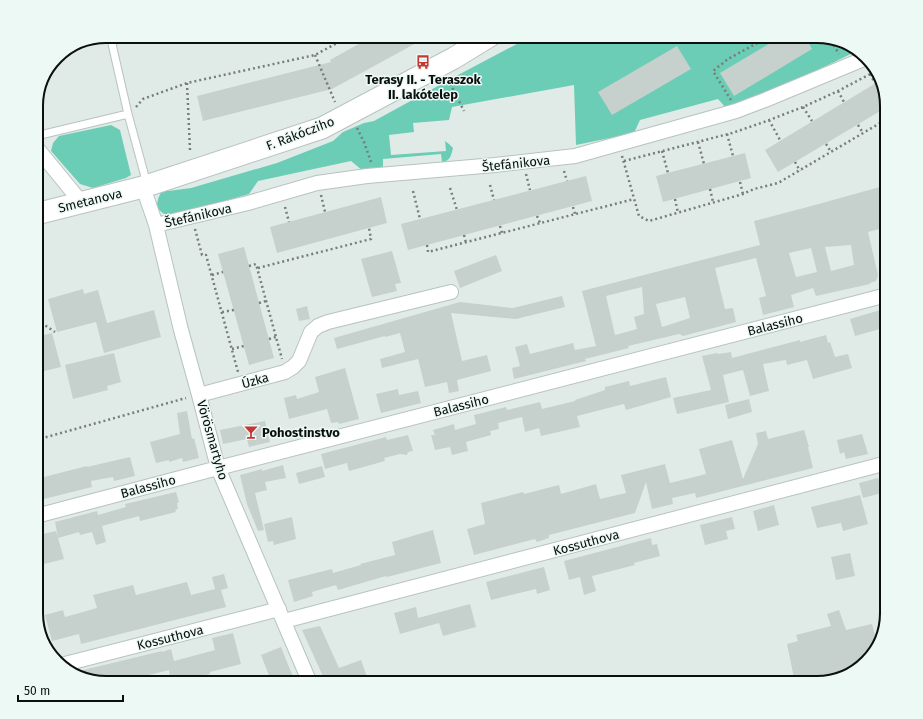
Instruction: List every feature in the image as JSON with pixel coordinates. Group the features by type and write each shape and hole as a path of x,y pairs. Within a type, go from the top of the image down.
{"street":[{"name":"F. Rákócziho","path":"145,186 322,128 454,58 479,43"},
{"name":"Štefánikova","path":"156,225 248,203 317,183 576,156 736,111 860,61"},
{"path":"43,156 81,202"},
{"name":"Smetanova","path":"43,212 145,186"},
{"name":"Vörösmartyho","path":"145,186 156,225 175,309 218,468 307,676"},
{"name":"Úzka","path":"199,394 285,372 299,361 312,332 318,326 328,322 451,292"},
{"name":"Balassiho","path":"43,514 880,298"},
{"name":"Kossuthova","path":"68,663 282,615 880,465"}],"lane":[{"path":"113,43 145,186"},
{"path":"43,134 128,114"}],"path":[{"path":"128,114 144,99 187,83 315,55 337,43"},
{"path":"734,104 713,71 728,59 757,43"},
{"path":"833,45 840,57"},
{"path":"315,55 342,118"},
{"path":"624,161 727,134 769,120 803,107 870,74 874,80"},
{"path":"446,77 464,111"},
{"path":"187,83 190,150"},
{"path":"838,91 844,102"},
{"path":"803,107 812,122"},
{"path":"769,120 780,140"},
{"path":"619,144 639,216 649,221 778,183 880,123"},
{"path":"858,125 862,134"},
{"path":"358,130 364,142 376,176"},
{"path":"727,134 733,156"},
{"path":"698,142 704,164"},
{"path":"826,144 831,152"},
{"path":"662,151 668,173"},
{"path":"795,162 800,171"},
{"path":"525,170 530,190"},
{"path":"740,182 743,194"},
{"path":"490,184 494,200"},
{"path":"450,188 457,210"},
{"path":"710,189 713,202"},
{"path":"413,191 420,219"},
{"path":"427,245 428,252 634,199"},
{"path":"675,199 678,212"},
{"path":"573,206 575,214"},
{"path":"537,216 540,224"},
{"path":"194,225 202,256 206,255 241,383"},
{"path":"500,226 502,233"},
{"path":"258,268 371,239 369,228"},
{"path":"464,235 466,243"},
{"path":"249,266 256,264 258,268 283,364"},
{"path":"212,276 223,272"},
{"path":"259,303 266,301"},
{"path":"222,312 234,310"},
{"path":"43,324 55,332"},
{"path":"269,339 276,337"},
{"path":"232,349 244,346"},
{"path":"43,438 199,394"}],"green space":[{"path":"519,43 817,43 837,46 851,54 793,81 726,108 718,99 640,120 634,133 576,145 574,85 452,107 449,120 413,123 414,132 389,135 391,155 446,151 445,141 453,148 450,158 447,161 442,162 441,154 383,159 383,168 363,171 351,161 258,181 249,194 173,216 160,211 157,207 159,196 166,187 168,191 191,188 277,163 333,141 343,132 364,123 374,121"},
{"path":"111,125 120,130 131,175 126,178 93,188 80,184 51,151 53,143 59,136"}],"building":[{"path":"360,43 416,43 332,89 203,121 197,96 331,62 330,60"},
{"path":"770,43 809,43 812,49 734,96 720,73"},
{"path":"677,46 691,69 612,115 598,92"},
{"path":"876,83 879,94 880,111 778,172 765,150"},
{"path":"745,153 751,178 663,202 656,176"},
{"path":"586,176 592,201 408,250 401,224"},
{"path":"880,187 880,229 868,232 878,275 876,281 870,284 816,296 813,288 791,295 794,307 763,315 759,298 766,296 756,258 715,268 725,309 733,308 736,322 683,336 679,334 628,346 629,348 585,359 586,361 514,379 512,368 520,366 515,347 527,344 530,354 573,343 575,350 596,346 582,291 760,245 754,221","holes":["851,245 854,265 831,271 825,247","811,248 817,272 796,277 789,253","642,287 644,314 634,317 637,329 615,335 606,296","685,297 690,318 662,327 656,304"]},
{"path":"381,197 387,223 277,253 270,227"},
{"path":"244,247 274,358 249,365 218,254"},
{"path":"392,251 401,283 395,284 397,291 372,297 361,259"},
{"path":"496,255 502,271 460,288 454,271"},
{"path":"83,289 84,294 98,290 107,323 154,310 161,337 104,353 96,322 57,332 48,299"},
{"path":"562,296 565,307 516,319 451,313 462,361 487,355 491,371 457,380 459,391 449,393 447,382 425,387 418,359 382,368 380,359 405,352 400,333 337,349 334,338 460,302 513,308"},
{"path":"307,306 310,319 299,321 296,309"},
{"path":"880,310 880,329 855,336 850,319"},
{"path":"52,333 61,367 43,371 43,335"},
{"path":"826,335 835,357 848,354 852,368 813,379 807,360 787,365 786,360 763,364 769,391 750,396 743,370 723,375 729,402 677,414 673,398 711,390 702,356 731,352 732,358 800,340 800,342"},
{"path":"114,353 121,382 107,386 108,390 73,399 65,365"},
{"path":"345,368 359,419 339,424 338,422 331,423 327,409 289,419 284,398 296,395 297,399 319,392 315,377"},
{"path":"666,377 671,397 626,410 624,404 577,416 580,427 541,436 539,428 525,432 522,417 498,423 499,429 490,431 491,435 466,442 468,451 452,455 450,447 435,450 431,435 435,435 433,430 454,424 455,430 476,424 474,415 506,407 507,410 540,402 542,409 575,401 605,390 605,387 629,381 630,386"},
{"path":"398,389 399,395 418,391 421,403 381,413 376,394"},
{"path":"749,399 752,412 728,419 725,405"},
{"path":"187,411 192,439 194,438 199,458 183,462 182,458 169,462 169,460 156,463 150,442 180,434 177,413"},
{"path":"265,421 270,442 249,447 247,439 223,444 220,430"},
{"path":"804,430 813,468 696,498 695,493 672,498 673,504 652,509 646,482 635,513 549,535 549,538 537,542 535,539 474,555 467,529 485,524 481,503 523,492 524,494 559,485 561,494 596,484 600,499 626,493 621,475 665,464 670,483 706,474 699,449 732,440 743,479 758,444 756,433 766,431 768,439"},
{"path":"862,434 868,454 846,459 844,452 840,454 837,440"},
{"path":"408,435 413,451 408,452 407,455 400,454 384,458 385,461 349,471 347,463 325,469 321,454 386,437 387,440"},
{"path":"130,457 135,476 114,481 113,477 91,481 92,487 43,499 43,477"},
{"path":"283,465 286,478 265,482 267,490 255,493 264,530 258,531 247,504 240,475"},
{"path":"322,466 325,477 299,484 296,473"},
{"path":"878,478 880,494 863,498 859,483"},
{"path":"176,492 179,502 177,503 178,509 175,510 176,512 140,521 139,516 102,526 106,542 96,545 92,532 80,535 79,532 58,538 55,522 97,511 98,515 126,507 125,504"},
{"path":"860,495 868,524 843,531 841,523 817,528 811,507"},
{"path":"774,505 779,525 758,531 753,511"},
{"path":"292,517 296,539 274,545 273,541 268,542 264,524"},
{"path":"732,517 735,529 726,531 728,539 705,545 700,525"},
{"path":"433,530 441,563 387,577 386,576 338,590 336,585 312,592 313,596 294,602 288,580 332,569 333,573 395,555 392,542"},
{"path":"56,531 64,559 43,564 43,534"},
{"path":"651,538 652,545 657,544 660,556 634,563 635,565 592,576 596,591 584,595 580,577 569,580 564,561"},
{"path":"850,553 855,576 836,580 831,557"},
{"path":"544,567 550,590 537,594 536,589 491,600 486,582"},
{"path":"224,574 228,588 221,590 226,607 81,644 79,634 52,641 45,615 63,610 65,617 97,608 93,595 133,585 136,595 187,582 191,595 215,589 212,577"},
{"path":"470,604 476,627 443,636 439,623 400,634 394,613 416,607 418,618"},
{"path":"839,610 846,630 872,624 875,636 873,641 867,651 858,660 837,673 817,676 794,676 787,644 798,641 796,635 831,626 827,614"},
{"path":"320,626 339,668 361,660 367,676 323,676 302,630"},
{"path":"233,633 241,664 210,672 210,674 202,676 170,676 169,670 145,676 94,675 81,671 171,649 174,661 215,650 212,638"},
{"path":"281,647 293,676 269,676 261,655"}],"place":[{"name":"Terasy II. - Teraszok II. lakótelep","path":"423,62"},
{"name":"Pohostinstvo","path":"251,432"}]}
